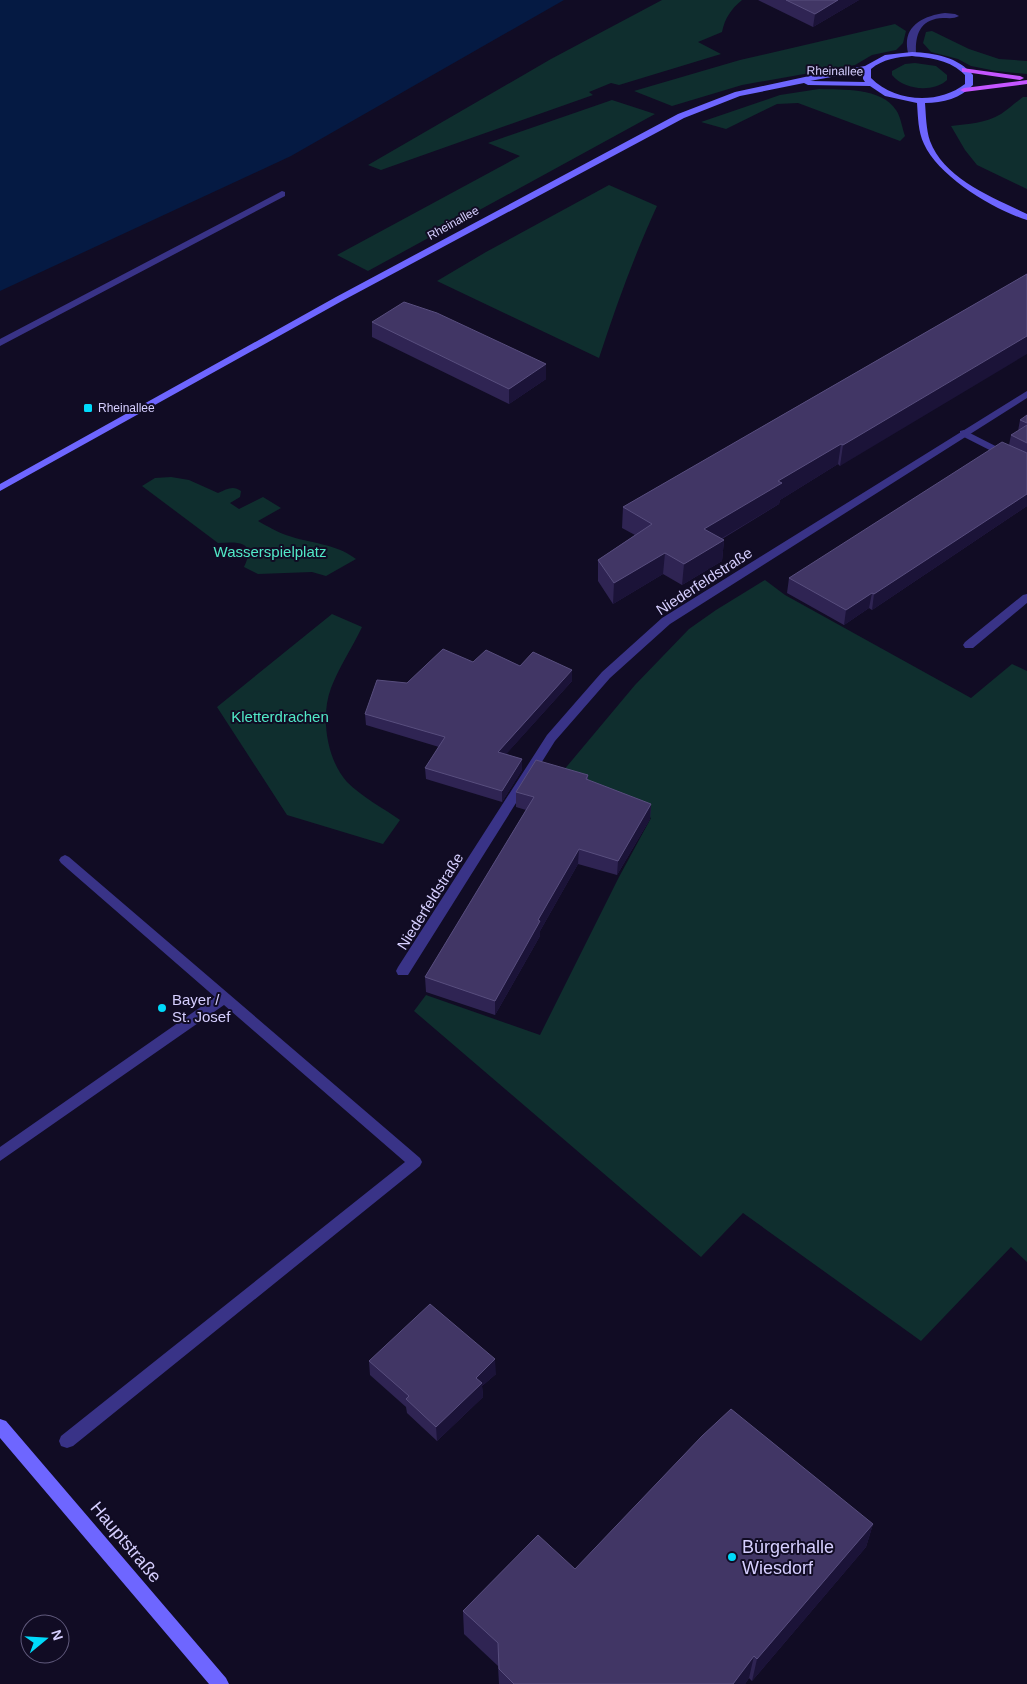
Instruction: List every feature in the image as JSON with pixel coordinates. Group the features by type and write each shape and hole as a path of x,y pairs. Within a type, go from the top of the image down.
{"main road":[{"name":"Rheinallee","path":"0,488 529,196 681,116 738,94 814,77 867,68 873,62 884,57 912,54 938,57 954,63 965,70 1027,80"},
{"name":"Rheinallee","path":"867,68 866,74 871,84"},
{"path":"964,90 970,80 965,70"},
{"name":"Rheinallee","path":"798,82 871,84 891,95 921,100 938,100 954,96 964,90 1027,80"},
{"path":"921,100 927,143 937,159 973,190 1027,217"},
{"name":"Hauptstraße","path":"0,1426 220,1684"}],"street":[{"path":"912,54 912,35 919,24 933,16 955,16"},
{"path":"0,343 282,194"},
{"name":"Niederfeldstraße","path":"403,971 551,738 606,675 666,621 1027,394"},
{"path":"964,433 1027,466"},
{"path":"969,645 1027,597"},
{"path":"65,860 415,1162 67,1442"},
{"path":"0,1155 224,998"}],"green space":[{"path":"662,0 742,0 729,14 722,32 698,42 721,54 619,85 611,83 589,92 593,95 381,170 368,165 551,59"},
{"path":"895,24 906,31 903,43 896,50 872,55 855,65 742,85 672,106 634,91 740,60"},
{"path":"932,31 969,49 999,59 1027,61 1027,74 971,66 958,59 931,52 923,43 926,32"},
{"path":"915,63 936,66 947,75 947,80 934,87 919,88 904,84 892,75 892,71 905,64"},
{"path":"819,89 860,91 881,97 896,110 905,136 900,141 798,103 777,104 726,129 701,122 780,95"},
{"path":"1023,97 1027,97 1027,189 977,165 965,150 951,126 977,123 995,117"},
{"path":"612,100 655,114 368,271 337,255 520,156 488,143"},
{"path":"609,185 657,206 626,281 599,358 437,281 486,252"},
{"name":"Wasserspielplatz","path":"171,477 189,480 218,493 230,488 238,489 241,491 240,497 230,503 239,509 263,497 281,508 258,521 283,534 340,550 356,559 326,576 312,572 258,574 244,567 248,552 243,544 218,543 142,486 155,478"},
{"path":"765,580 785,595 971,698 1012,664 1027,671 1027,1262 1011,1247 921,1341 743,1213 701,1257 414,1011 426,995 540,1035 619,877 651,818 625,806 563,771 635,685 689,629"},
{"name":"Kletterdrachen","path":"332,614 362,627 331,688 326,712 327,738 340,773 347,782 400,820 383,844 287,815 217,707"}],"water":[{"path":"0,0 564,0 291,156 0,291"}],"building":[{"path":"786,0 838,0 815,14"},
{"path":"1027,274 1027,336 843,445 841,444 778,481 782,483 704,529 724,540 684,564 665,553 614,583 598,560 652,524 623,507"},
{"path":"404,302 437,313 546,364 509,389 372,322"},
{"path":"1027,415 1027,423 1020,420"},
{"path":"1027,425 1027,443 1011,435"},
{"path":"1002,442 1027,453 1027,494 874,594 872,593 846,610 789,578"},
{"path":"443,649 473,662 486,650 520,666 533,652 572,670 498,752 522,759 502,791 425,768 445,737 365,714 377,680 407,683"},
{"path":"536,760 588,775 586,779 651,804 618,861 579,849 538,920 540,921 495,1001 425,977 534,797 516,792"},
{"path":"430,1304 495,1359 476,1378 482,1383 436,1427 406,1399 409,1396 369,1361"},
{"name":"Bürgerhalle Wiesdorf","path":"731,1409 873,1524 757,1659 754,1656 733,1684 514,1684 499,1669 498,1643 463,1611 538,1535 575,1569 702,1436"}],"place":[{"name":"Rheinallee","path":"88,408"},
{"name":"Bayer / St. Josef","path":"162,1008"},
{"name":"Bürgerhalle Wiesdorf","path":"732,1557"}]}
